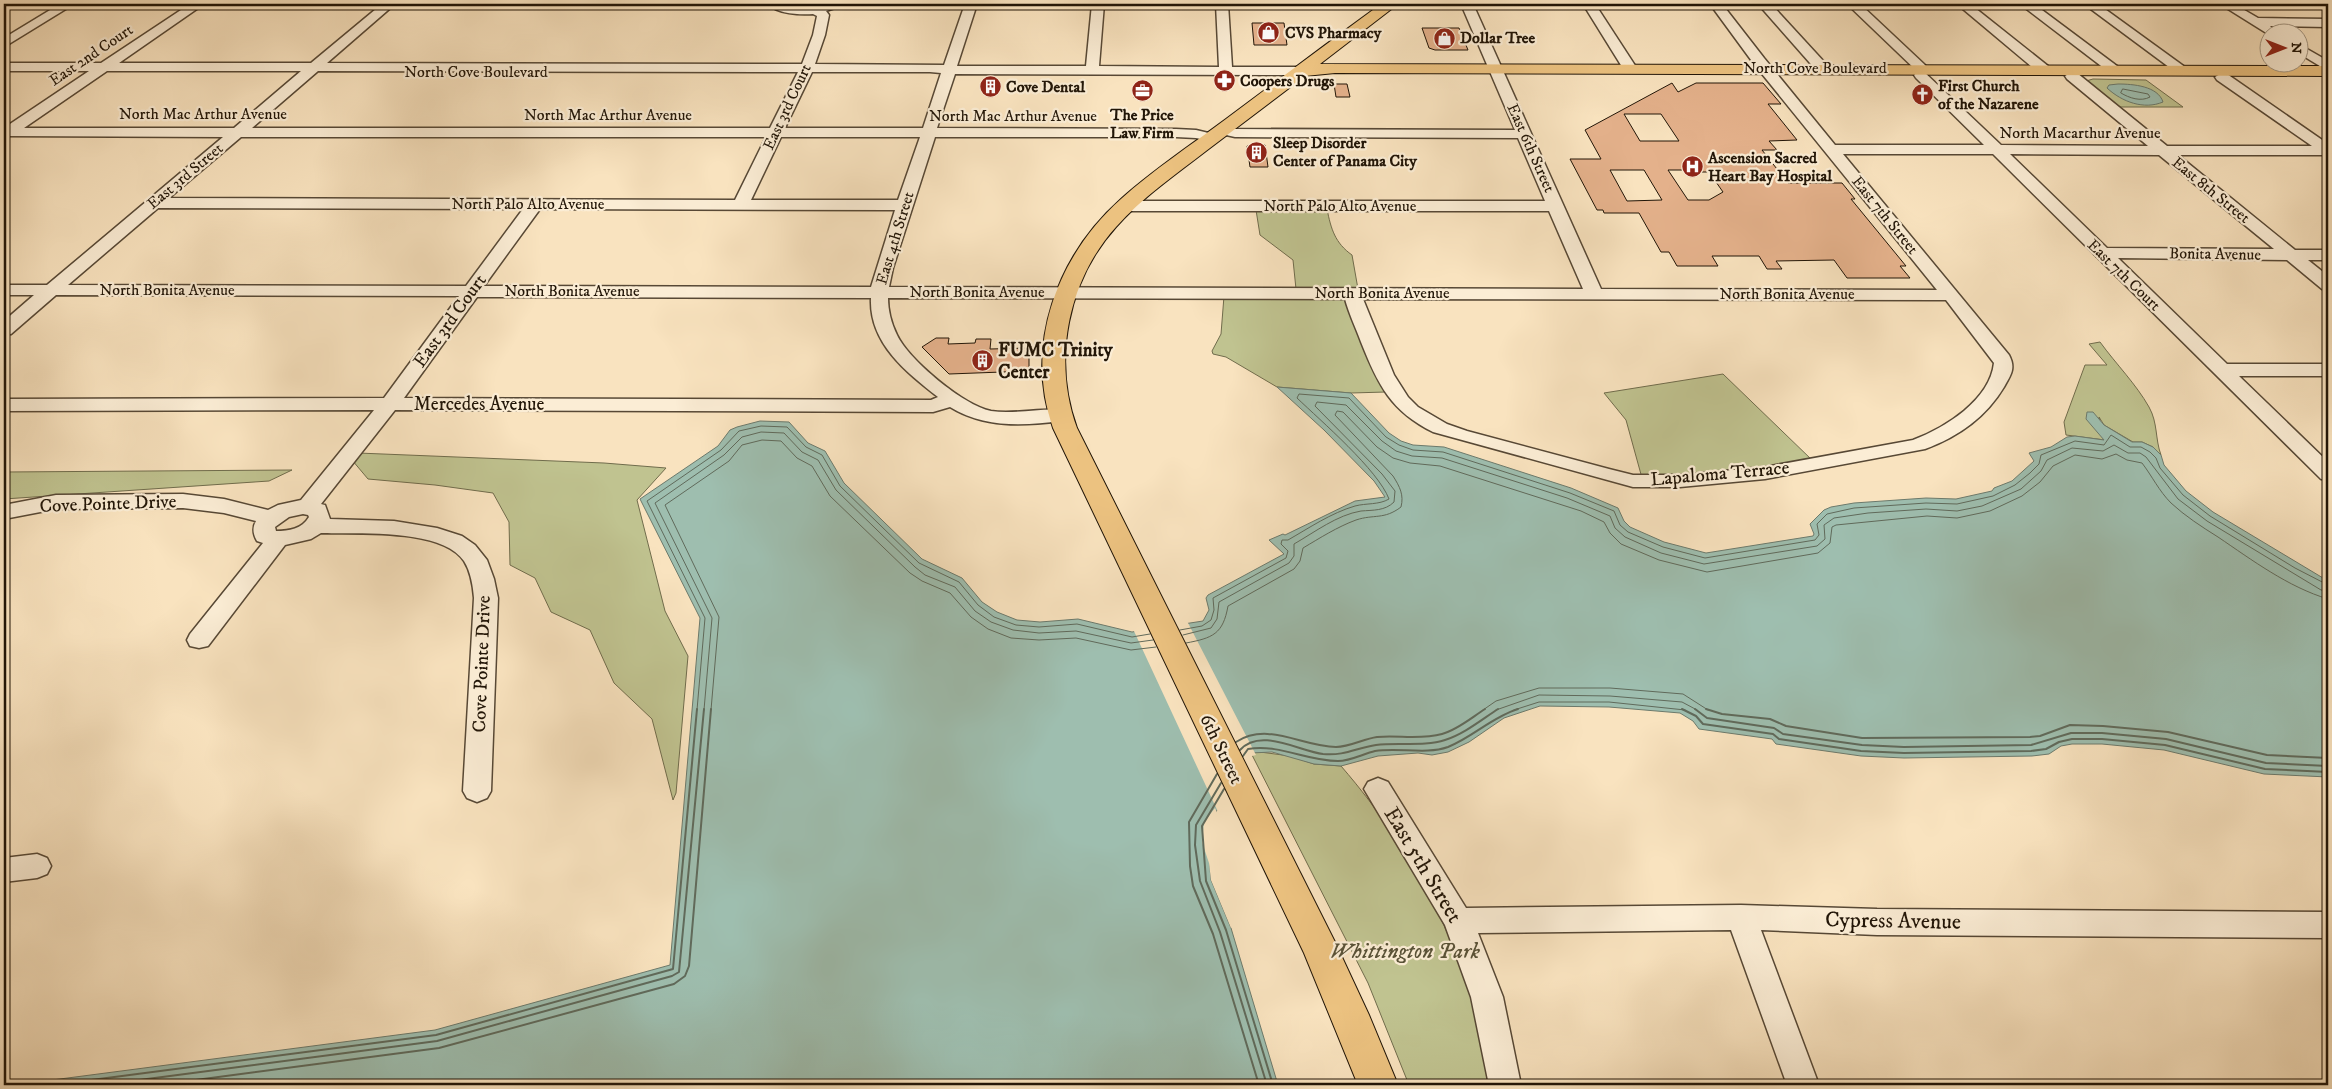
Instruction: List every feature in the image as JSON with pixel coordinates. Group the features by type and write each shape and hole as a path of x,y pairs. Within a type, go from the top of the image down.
{"main road":[{"name":"6th Street","path":"1378,1085 1330,971 1061,416 1056,389 1054,350 1058,318 1065,292 1088,247 1124,206 1390,4"},
{"name":"North Cove Boulevard","path":"1301,71 1335,74 1629,68 1866,75 2043,69 2328,70"},
{"name":"North Cove Boulevard","path":"1497,71 1768,71 1822,68 1966,76 2328,78"},
{"path":"1966,76 1985,73 2026,73 2043,69"},
{"path":"2072,76 2092,72 2151,70"},
{"path":"2254,77 2328,70"}],"street":[{"path":"4,43 68,4"},
{"name":"East 2nd Court","path":"6,133 198,4"},
{"name":"East 3rd Street","path":"4,330 152,203 390,4"},
{"path":"774,4 790,10 816,10 832,4"},
{"name":"East 4th Street","path":"971,4 884,268 878,292 880,319 895,348 912,367 953,399 974,412 991,417 1061,416"},
{"path":"1092,70 1098,4"},
{"path":"1222,4 1226,71"},
{"name":"East 6th Street","path":"1467,4 1594,294"},
{"path":"1590,4 1629,68"},
{"name":"East 7th Street","path":"1716,4 1831,149 2000,355"},
{"path":"1764,4 1822,68"},
{"name":"East 7th Court","path":"1853,4 1996,150 2224,370 2328,474"},
{"path":"1963,4 2043,69"},
{"path":"2026,4 2114,69"},
{"path":"2090,4 2182,70"},
{"path":"2226,4 2260,24"},
{"name":"East 3rd Court","path":"741,204 806,70 819,35 823,15 816,10"},
{"path":"2257,22 2328,23"},
{"path":"2310,56 2328,70"},
{"name":"North Cove Boulevard","path":"4,67 928,72 949,70 1301,71"},
{"name":"North Cove Boulevard","path":"4,71 101,69"},
{"name":"East 8th Street","path":"2072,76 2328,285"},
{"path":"2222,77 2328,151"},
{"name":"North Mac Arthur Avenue","path":"6,133 775,132 1525,134"},
{"name":"North Macarthur Avenue","path":"1831,149 2328,151"},
{"name":"North Palo Alto Avenue","path":"152,203 904,205"},
{"name":"East 3rd Court","path":"310,517 535,204"},
{"name":"North Palo Alto Avenue","path":"1124,206 1557,206"},
{"name":"Bonita Avenue","path":"2101,253 2328,256"},
{"name":"North Bonita Avenue","path":"4,290 1951,294"},
{"name":"Lapaloma Terrace","path":"1353,293 1390,387 1404,405 1418,415 1440,428 1460,435 1633,481 1680,481 1752,475 1863,456 1932,440 1969,417 1989,396 2003,373 2004,364 2000,355"},
{"path":"2224,370 2328,370"},
{"name":"Mercedes Avenue","path":"4,405 933,406 953,399"},
{"name":"Cove Pointe Drive","path":"4,512 56,502 183,501 224,506 275,529 293,508 310,517 412,530 445,538 467,549 483,574 486,598 477,791"},
{"path":"199,640 275,529"},
{"name":"East 5th Street","path":"1378,790 1458,921 1487,997 1505,1085"},
{"path":"4,870 37,866"},
{"path":"1741,917 1803,1085"},
{"name":"Cypress Avenue","path":"1458,921 1741,917 1877,922 2328,925"}],"green space":[{"path":"2093,79 2146,80 2183,107 2114,107 2086,81"},
{"path":"1327,209 1335,235 1341,246 1352,255 1358,289 1296,289 1293,260 1260,235 1256,210"},
{"path":"1224,296 1346,299 1386,392 1351,393 1277,387 1226,357 1213,354 1212,351 1221,334"},
{"path":"2100,342 2149,407 2154,419 2161,455 2153,447 2142,442 2133,442 2104,425 2099,417 2105,440 2066,435 2064,422 2085,365 2107,365 2089,344"},
{"path":"1723,374 1812,460 1770,468 1642,478 1626,420 1604,393"},
{"path":"358,453 604,463 666,468 637,500 665,611 688,656 676,793 673,800 652,719 614,683 590,630 551,612 535,578 510,565 509,522 493,493 368,479 352,460"},
{"path":"292,470 269,481 4,499 4,472"},
{"name":"Whittington Park","path":"1260,752 1290,756 1314,764 1341,766 1395,837 1439,915 1457,956 1471,998 1482,1041 1489,1085 1409,1085 1368,983 1251,753"}],"water":[{"path":"2109,85 2138,85 2151,89 2156,92 2163,102 2141,105 2126,101 2107,88"},
{"path":"1277,387 1351,393 1389,433 1401,441 1413,445 1444,447 1571,488 1618,508 1624,521 1630,527 1664,542 1706,553 1813,536 1810,524 1824,510 1831,507 1854,503 1926,498 1956,499 1992,491 1994,488 2012,481 2034,461 2029,453 2051,447 2067,437 2075,436 2104,440 2086,419 2087,412 2093,412 2104,425 2132,442 2142,442 2153,447 2161,455 2164,465 2186,491 2213,512 2328,581 2328,777 2264,774 2164,750 2102,744 2072,744 2061,746 2049,754 2032,756 1904,758 1861,756 1776,744 1772,739 1699,729 1693,721 1680,713 1609,707 1540,706 1504,718 1469,742 1448,752 1432,755 1418,753 1378,756 1341,766 1314,764 1272,752 1251,753 1207,827 1211,880 1231,928 1278,1085 14,1085 435,1030 670,965 700,618 640,499 718,446 730,430 760,421 789,422 808,443 825,451 844,483 922,559 962,578 982,602 997,612 1017,620 1040,622 1078,619 1132,632 1203,621 1209,610 1206,598 1208,595 1284,554 1269,540 1283,534 1285,535 1355,501 1385,497 1374,481 1324,430"}],"pier":[{"path":"1187,621 1256,755 1252,756 1219,814 1133,629"},
{"path":"1215,808 1218,815 1210,828 1213,879 1233,927 1231,928 1211,880 1209,863 1202,842 1204,822"}],"building":[{"name":"CVS Pharmacy","path":"1252,23 1284,23 1287,45 1254,45"},
{"name":"Dollar Tree","path":"1422,28 1459,28 1468,50 1435,50 1429,48"},
{"name":"Ascension Sacred Heart Bay Hospital","path":"1672,83 1678,92 1696,83 1763,83 1781,104 1768,104 1797,140 1769,141 1777,150 1762,150 1788,183 1842,183 1855,199 1851,199 1906,266 1900,266 1910,278 1847,278 1834,260 1776,261 1782,269 1767,269 1759,256 1712,256 1718,266 1677,266 1669,252 1661,252 1639,213 1604,213 1603,210 1597,210 1570,159 1601,159 1585,130","holes":["1624,114 1661,114 1679,141 1640,141","1610,170 1644,170 1662,200 1627,201","1668,170 1709,172 1723,192 1709,200 1688,200"]},
{"path":"1334,84 1347,84 1350,97 1336,97"},
{"name":"The Price Law Firm","path":"1134,85 1150,85 1150,97 1134,97"},
{"name":"Sleep Disorder Center of Panama City","path":"1265,145 1268,167 1250,167 1247,146"},
{"name":"FUMC Trinity Center","path":"936,338 949,338 948,344 975,343 976,339 991,339 990,349 1029,348 1029,371 949,374 922,347"}],"place":[{"name":"CVS Pharmacy","path":"1269,33"},
{"name":"Dollar Tree","path":"1444,38"},
{"name":"Coopers Drugs","path":"1224,81"},
{"name":"Cove Dental","path":"990,87"},
{"name":"The Price Law Firm","path":"1142,91"},
{"name":"First Church of the Nazarene","path":"1922,95"},
{"name":"Sleep Disorder Center of Panama City","path":"1257,152"},
{"name":"Ascension Sacred Heart Bay Hospital","path":"1692,167"},
{"name":"FUMC Trinity Center","path":"982,361"}]}
